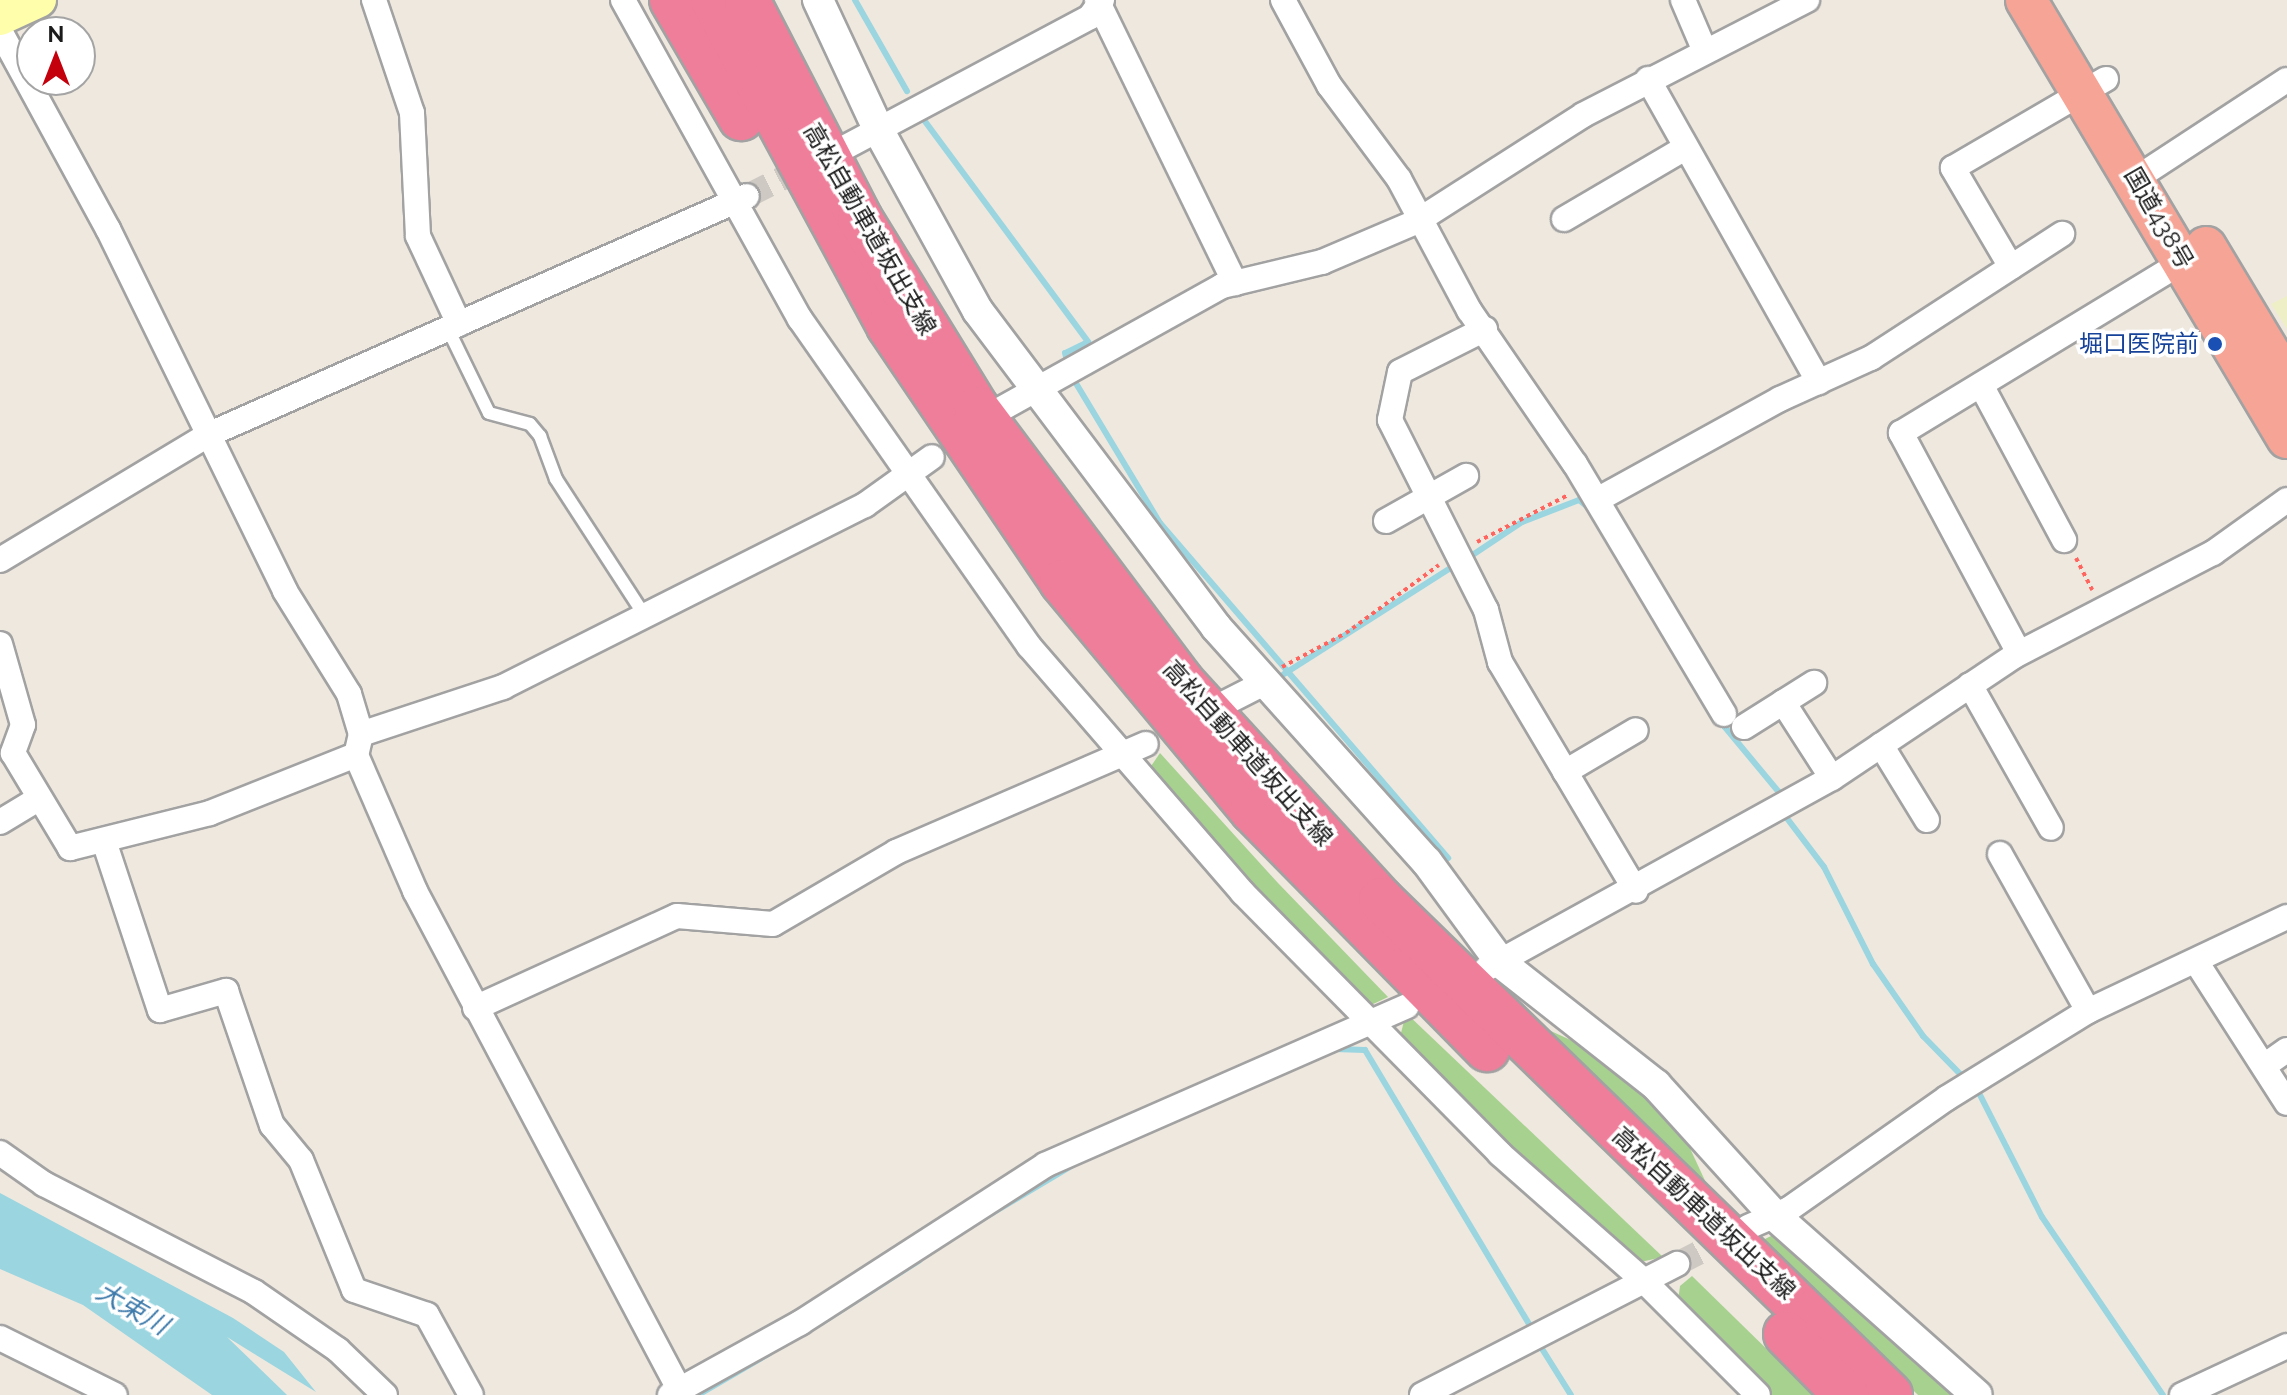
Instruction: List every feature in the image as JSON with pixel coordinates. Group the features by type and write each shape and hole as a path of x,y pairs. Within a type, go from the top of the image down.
{"highway":[{"path":"672,0 803,221 942,442"},
{"name":"高松自動車道坂出支線","path":"713,0 942,442 1253,811 1493,1055 1846,1395"},
{"name":"高松自動車道坂出支線","path":"747,0 860,219 977,409 1181,681 1381,900 1890,1395"},
{"name":"国道438号","path":"2026,0 2095,86 2147,172 2195,254 2287,438"},
{"name":"国道438号","path":"2059,0 2095,86"},
{"name":"国道438号","path":"2195,254 2287,382"}],"main road":[{"path":"0,18 39,0"}],"street":[{"path":"374,0 412,113 418,236 453,327"},
{"path":"623,0 741,198 800,319 1029,646 1120,755 1369,1022 1500,1154 1644,1281 1758,1395"},
{"path":"818,0 880,133 978,311 1033,386 1427,862 1490,967 1656,1085 1761,1221 1977,1395"},
{"path":"1283,0 1329,85 1399,179 1416,222 1593,494 1734,720 1783,702 1814,683"},
{"path":"1683,0 1704,49"},
{"path":"840,150 880,133 1090,17 1099,1"},
{"path":"1099,1 1235,283"},
{"path":"1003,408 1067,366 1235,283 1322,262 1416,222 1648,79 1801,1"},
{"path":"0,31 210,434 285,591 349,694 359,745 475,1008 674,1392 800,1323 1045,1165 1407,1006"},
{"path":"1648,79 1819,382"},
{"path":"2147,172 2287,80"},
{"path":"2011,267 1953,168 2095,86"},
{"path":"1564,219 1685,148"},
{"path":"0,560 210,434 741,198"},
{"path":"1593,494 1871,358 2062,234"},
{"path":"2019,653 1901,433 2195,254"},
{"path":"1485,329 1400,372 1390,420 1426,498 1486,610 1500,662 1636,891"},
{"path":"1981,385 2064,540"},
{"path":"0,644 23,725 13,753 70,848 105,844 140,827 210,813 359,745 503,687 643,613 865,505 910,474 942,442"},
{"path":"1386,521 1466,476"},
{"path":"1490,967 1636,891 1832,778 2019,653 2101,608 2213,553 2287,500"},
{"path":"1225,703 1273,675"},
{"path":"1970,685 2051,828"},
{"path":"1783,702 1832,778"},
{"path":"1565,772 1636,730"},
{"path":"475,1008 677,916 773,924 896,852 1146,744"},
{"path":"1881,745 1927,820"},
{"path":"0,822 38,799"},
{"path":"105,844 160,1010 226,991 272,1125 301,1160 354,1290 427,1315 471,1395"},
{"path":"2000,854 2088,1011"},
{"path":"1761,1221 2088,1011 2197,963 2287,917"},
{"path":"2197,963 2287,1103"},
{"path":"2264,1066 2287,1050"},
{"path":"0,1153 44,1184 254,1292 338,1350 385,1395"},
{"path":"1422,1395 1677,1264"},
{"path":"0,1338 115,1395"},
{"path":"2182,1395 2287,1346"}],"lane":[{"path":"453,327 489,413 530,424 540,436 556,479 643,613"}],"path":[{"path":"1273,675 1346,633 1459,560 1529,510 1593,494"},
{"path":"2064,540 2101,608"}],"green space":[{"path":"2287,296 2287,329 2271,304"},
{"path":"1160,753 1278,883 1388,997 1369,1006 1145,775"},
{"path":"1406,1013 1663,1257 1636,1263 1625,1256 1399,1041"},
{"path":"1531,1022 1597,1052 1647,1094 1682,1131 1707,1185"},
{"path":"1773,1235 1783,1239 1959,1395 1918,1395 1761,1241"},
{"path":"1692,1276 1813,1395 1770,1395 1678,1301 1680,1286"}],"water":[{"name":"大束川","path":"0,1193 233,1318 284,1352 316,1392 227,1337 287,1395 212,1395 83,1305 0,1269"}],"waterway":[{"path":"855,0 907,91"},
{"path":"924,120 1088,342 1065,353 1068,364"},
{"path":"1071,375 1160,523 1448,858"},
{"path":"1465,560 1522,522 1579,500 1588,507"},
{"path":"1284,674 1455,565"},
{"path":"1719,720 1783,797"},
{"path":"1786,817 1824,867 1873,964 1923,1036 1965,1079"},
{"path":"1335,1049 1365,1050 1531,1327"},
{"path":"1978,1091 2042,1217 2163,1395"},
{"path":"979,1221 1073,1165"},
{"path":"821,1323 920,1260"},
{"path":"1539,1344 1571,1395"},
{"path":"698,1395 770,1353"}],"tunnel":[{"path":"747,196 813,163"},
{"path":"1677,1264 1735,1234"}],"place":[{"name":"堀口医院前","path":"2215,344"}]}
